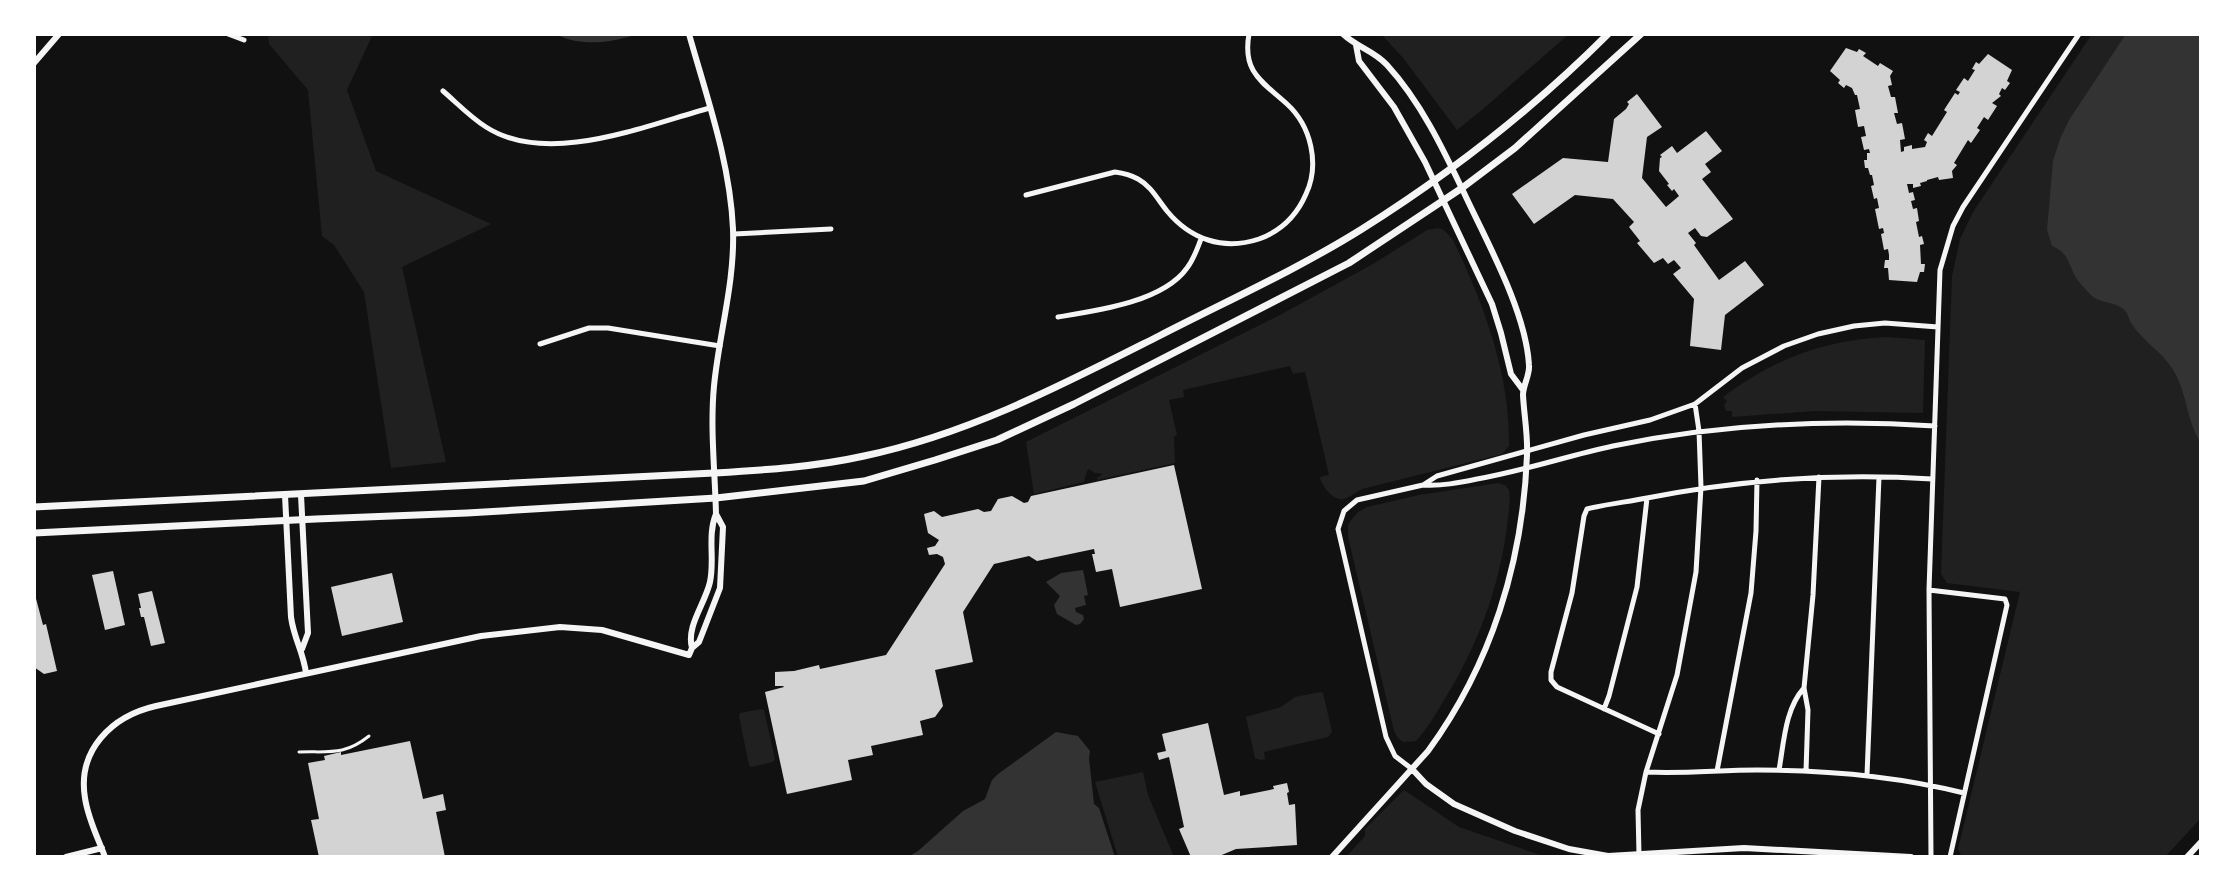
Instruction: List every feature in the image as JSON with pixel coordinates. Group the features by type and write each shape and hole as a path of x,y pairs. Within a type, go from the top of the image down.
{"main road":[{"path":"34,507 714,473 863,457 917,442 984,420 1044,395 1303,263 1363,228 1452,167 1539,99 1608,34"},
{"path":"34,533 716,498 864,481 997,440 1133,376 1349,263 1462,188 1515,148 1641,34"}],"street":[{"path":"34,63 59,34"},
{"path":"228,34 244,40"},
{"path":"689,34 729,180 734,234 712,409 716,514 710,528 710,581 689,638 690,652"},
{"path":"1026,195 1115,172 1139,179 1179,225 1201,239 1227,244 1250,242 1271,235 1298,210 1308,191 1313,173 1312,151 1300,119 1261,83 1251,65 1247,46 1249,34"},
{"path":"1332,857 1428,751 1455,714 1492,635 1512,568 1527,452 1523,390 1530,369 1512,299 1452,167 1407,90 1387,65 1370,49 1356,45 1343,34"},
{"path":"1931,857 1929,590 1940,270 1953,226 1963,207 2079,34"},
{"path":"1356,45 1359,61 1405,125 1433,180 1492,304 1511,374 1523,390"},
{"path":"443,91 486,128 515,139 545,143 600,138 710,108"},
{"path":"734,234 831,229"},
{"path":"1058,317 1121,305 1144,297 1179,277 1188,267 1201,239"},
{"path":"1423,485 1437,476 1650,420 1695,404 1742,368 1784,346 1818,334 1885,323 1938,327"},
{"path":"540,344 589,328 608,328 720,346"},
{"path":"1639,855 1638,810 1646,772 1677,675 1694,583 1701,487 1695,404"},
{"path":"1911,857 1744,848 1608,856 1569,849 1515,831 1454,804 1395,756 1386,737 1338,529 1344,511 1357,500 1423,485 1439,486 1502,475 1605,448 1699,431 1792,423 1875,422 1935,426"},
{"path":"1659,734 1557,687 1551,680 1572,593 1587,509 1701,487 1757,480 1819,477 1932,479"},
{"path":"1806,771 1808,710 1804,688 1819,477"},
{"path":"1867,775 1879,477"},
{"path":"1717,771 1751,593 1757,480"},
{"path":"285,495 291,617 306,673"},
{"path":"301,495 308,633 302,649"},
{"path":"1604,709 1637,587 1647,498"},
{"path":"690,652 699,642 720,588 723,527 716,514"},
{"path":"1929,590 2005,599 2007,605 1950,857"},
{"path":"105,857 86,805 84,774 87,762 103,734 125,716 144,709 481,636 560,627 602,630 690,652"},
{"path":"1779,770 1791,708 1804,688"},
{"path":"1646,772 1779,770 1867,775 1964,793"},
{"path":"2187,857 2201,842"},
{"path":"66,857 102,848"}],"lane":[{"path":"299,752 324,754 353,748 369,736"}],"shaded area":[{"path":"268,34 373,34 347,90 376,171 491,224 402,267 446,462 391,468 364,292 334,245 322,236 308,90 269,44"},
{"path":"555,34 638,34 596,42 575,41"},
{"path":"1381,34 1569,34 1457,130 1404,59"},
{"path":"2092,34 2201,34 2201,818 2165,857 1968,857 1961,855 1958,849 2020,592 1947,583 1941,574 1952,276 1960,239 1973,212"},
{"path":"2126,34 2201,34 2201,443 2180,384 2169,364 2135,329 2124,310 2089,293 2077,279 2064,254 2052,246 2047,230 2053,161 2060,139 2069,120"},
{"path":"1438,228 1453,240 1493,340 1508,419 1509,446 1502,454 1362,489 1345,498 1335,498 1320,477 1329,475 1305,372 1293,374 1290,366 1183,390 1184,397 1169,400 1177,435 1174,437 1175,463 1097,480 1103,474 1089,469 1084,482 1034,494 1026,442 1278,316 1373,264 1427,230"},
{"path":"1887,337 1925,340 1923,413 1815,411 1732,417 1732,411 1726,411 1724,405 1727,401 1723,397 1780,362 1820,347"},
{"path":"1498,483 1509,490 1510,499 1503,550 1485,617 1467,660 1431,721 1416,741 1403,742 1394,731 1348,537 1348,525 1358,512 1367,507 1419,495"},
{"path":"1083,570 1088,595 1084,596 1086,605 1075,608 1084,619 1076,625 1057,614 1054,605 1060,596 1046,582 1061,573"},
{"path":"1323,693 1332,732 1328,737 1264,752 1265,759 1255,758 1246,717 1281,707 1295,697"},
{"path":"764,710 775,759 751,767 739,716 740,713"},
{"path":"1056,732 1078,736 1090,751 1094,804 1099,808 1115,857 908,857 963,811 985,799 992,780 998,774"},
{"path":"1143,772 1148,795 1174,857 1118,857 1095,782"},
{"path":"1404,790 1459,827 1546,857 1346,857 1365,836 1365,829"}],"building":[{"path":"1846,48 1857,52 1859,49 1866,53 1863,56 1878,66 1880,63 1893,71 1890,76 1892,85 1888,86 1891,97 1895,97 1897,124 1902,123 1905,139 1900,140 1901,152 1904,147 1912,145 1912,149 1925,147 1927,142 1924,140 1928,133 1932,136 1947,112 1944,110 1955,93 1958,95 1960,92 1956,90 1964,78 1968,81 1975,70 1972,69 1976,62 1979,64 1988,54 2012,70 2007,81 2010,83 2005,90 2002,88 2001,96 1992,103 1997,106 1988,120 1984,117 1977,128 1980,130 1971,143 1968,140 1954,163 1957,165 1952,171 1953,178 1939,180 1938,177 1913,188 1913,184 1907,184 1909,193 1913,192 1915,200 1911,201 1913,209 1917,208 1919,221 1916,222 1924,244 1920,245 1924,272 1920,272 1917,282 1889,280 1888,268 1884,268 1889,255 1888,249 1884,250 1883,228 1879,229 1875,209 1879,208 1871,186 1874,185 1872,175 1865,168 1864,160 1870,153 1869,149 1864,150 1861,137 1866,136 1864,126 1858,127 1855,110 1860,109 1857,95 1852,88 1846,85 1844,88 1838,83 1840,80 1830,71"},
{"path":"1637,94 1662,127 1647,137 1642,178 1666,207 1679,196 1667,185 1659,171 1660,155 1672,146 1677,153 1706,131 1722,151 1705,164 1711,172 1702,179 1733,219 1707,237 1701,236 1695,228 1688,233 1719,280 1745,261 1764,285 1725,315 1721,350 1690,346 1694,299 1673,274 1681,268 1674,260 1668,264 1663,258 1654,263 1637,243 1640,241 1629,227 1634,222 1613,199 1575,195 1534,224 1512,194 1563,158 1608,162 1614,119"},
{"path":"1174,465 1202,589 1120,607 1112,569 1096,572 1092,554 1095,554 1094,549 1037,561 1029,556 994,564 963,612 973,662 935,670 943,706 935,717 920,721 923,735 871,746 873,755 848,760 852,780 787,794 765,692 784,687 775,686 775,672 819,665 820,669 886,655 945,564 943,557 929,555 927,548 935,546 939,540 928,533 924,514 934,511 942,517 978,509 991,511 998,499 1012,496 1024,503 1031,496"},
{"path":"113,571 125,625 105,630 92,575"},
{"path":"392,573 403,622 342,636 331,587"},
{"path":"34,591 43,625 46,624 57,671 44,674 34,667"},
{"path":"152,591 165,643 151,646 144,617 141,617 138,594"},
{"path":"1208,723 1224,795 1240,791 1240,796 1287,783 1289,805 1295,804 1297,845 1236,849 1217,857 1191,857 1179,829 1184,827 1169,757 1159,760 1157,753 1166,751 1162,734"},
{"path":"410,741 423,799 443,794 446,810 436,812 445,857 319,857 311,820 319,819 308,763 325,760 324,756 341,752 341,755"}]}
